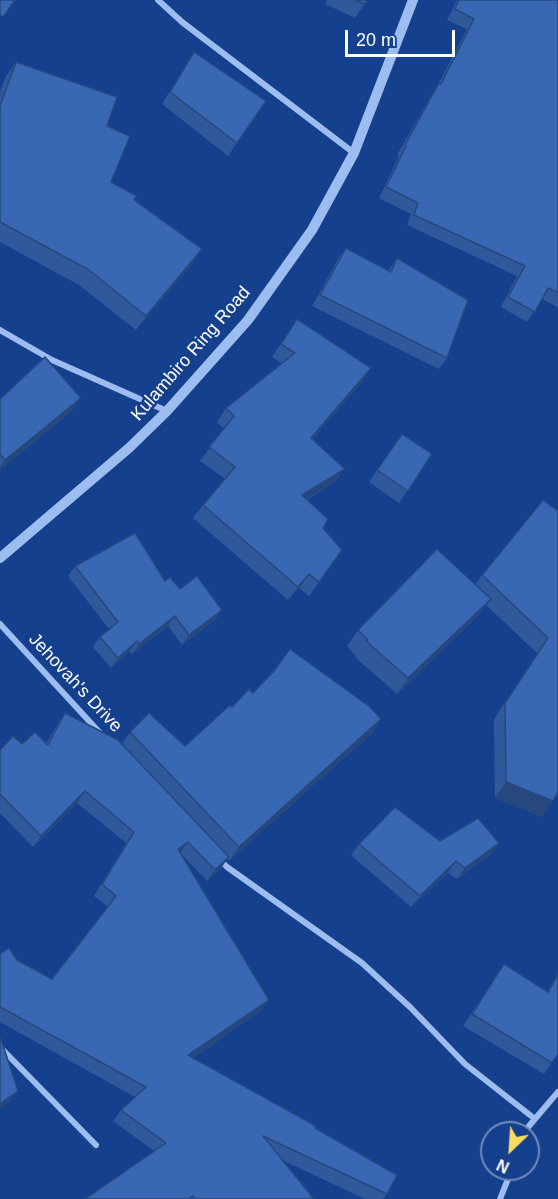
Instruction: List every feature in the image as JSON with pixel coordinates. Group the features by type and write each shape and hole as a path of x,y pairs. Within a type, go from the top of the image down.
{"street":[{"path":"158,0 182,22 354,153"},
{"name":"Kulambiro Ring Road","path":"0,558 129,448 167,411 248,320 312,230 354,153 413,0"},
{"path":"0,330 52,360 167,411"},
{"name":"Jehovah's Drive","path":"0,624 109,742"},
{"path":"211,851 227,867 362,963 411,1008 465,1064 536,1119 558,1092"},
{"path":"0,1047 96,1145"},
{"path":"502,1198 508,1181"}],"building":[{"path":"0,0 15,0 3,17 0,15"},
{"path":"355,0 367,0 365,4"},
{"path":"459,0 558,0 558,293 548,288 535,312 508,297 525,266 414,215 418,203 386,187 405,145 439,83 441,84 474,19 455,9"},
{"path":"194,52 266,101 237,143 170,92"},
{"path":"16,62 117,97 107,126 130,136 111,182 137,196 134,200 202,249 146,316 89,270 0,222 0,106"},
{"path":"346,248 391,272 397,258 468,300 447,358 320,295"},
{"path":"297,319 371,368 311,438 345,469 302,495 328,519 323,528 342,550 319,582 309,574 298,587 203,505 235,467 209,447 234,416 226,408 295,353 281,344"},
{"path":"45,357 81,398 5,460 0,454 0,399"},
{"path":"402,434 432,454 408,491 377,470"},
{"path":"543,500 558,511 558,792 553,801 506,782 505,703 548,638 482,575"},
{"path":"135,533 165,581 170,577 180,589 197,576 222,610 189,635 175,616 139,644 137,641 118,658 100,637 118,622 75,566"},
{"path":"437,549 491,599 408,678 366,641 368,640 358,630"},
{"path":"290,649 370,707 381,719 239,847 130,732 149,713 185,746 230,705 232,707 249,689 253,693"},
{"path":"65,713 118,740 229,857 215,870 188,842 178,849 269,1000 188,1055 316,1126 315,1128 397,1175 387,1194 263,1136 314,1199 195,1199 193,1196 188,1199 85,1199 166,1143 121,1110 146,1087 0,1007 0,954 9,948 17,960 52,979 116,896 102,884 134,832 85,791 41,836 0,794 0,750 13,736 22,744 35,732 48,745"},
{"path":"395,807 440,841 478,818 499,843 465,868 456,861 420,896 359,844"},
{"path":"504,964 548,992 558,975 558,1054 552,1063 472,1014"},
{"path":"0,1036 18,1091 0,1104"}]}
